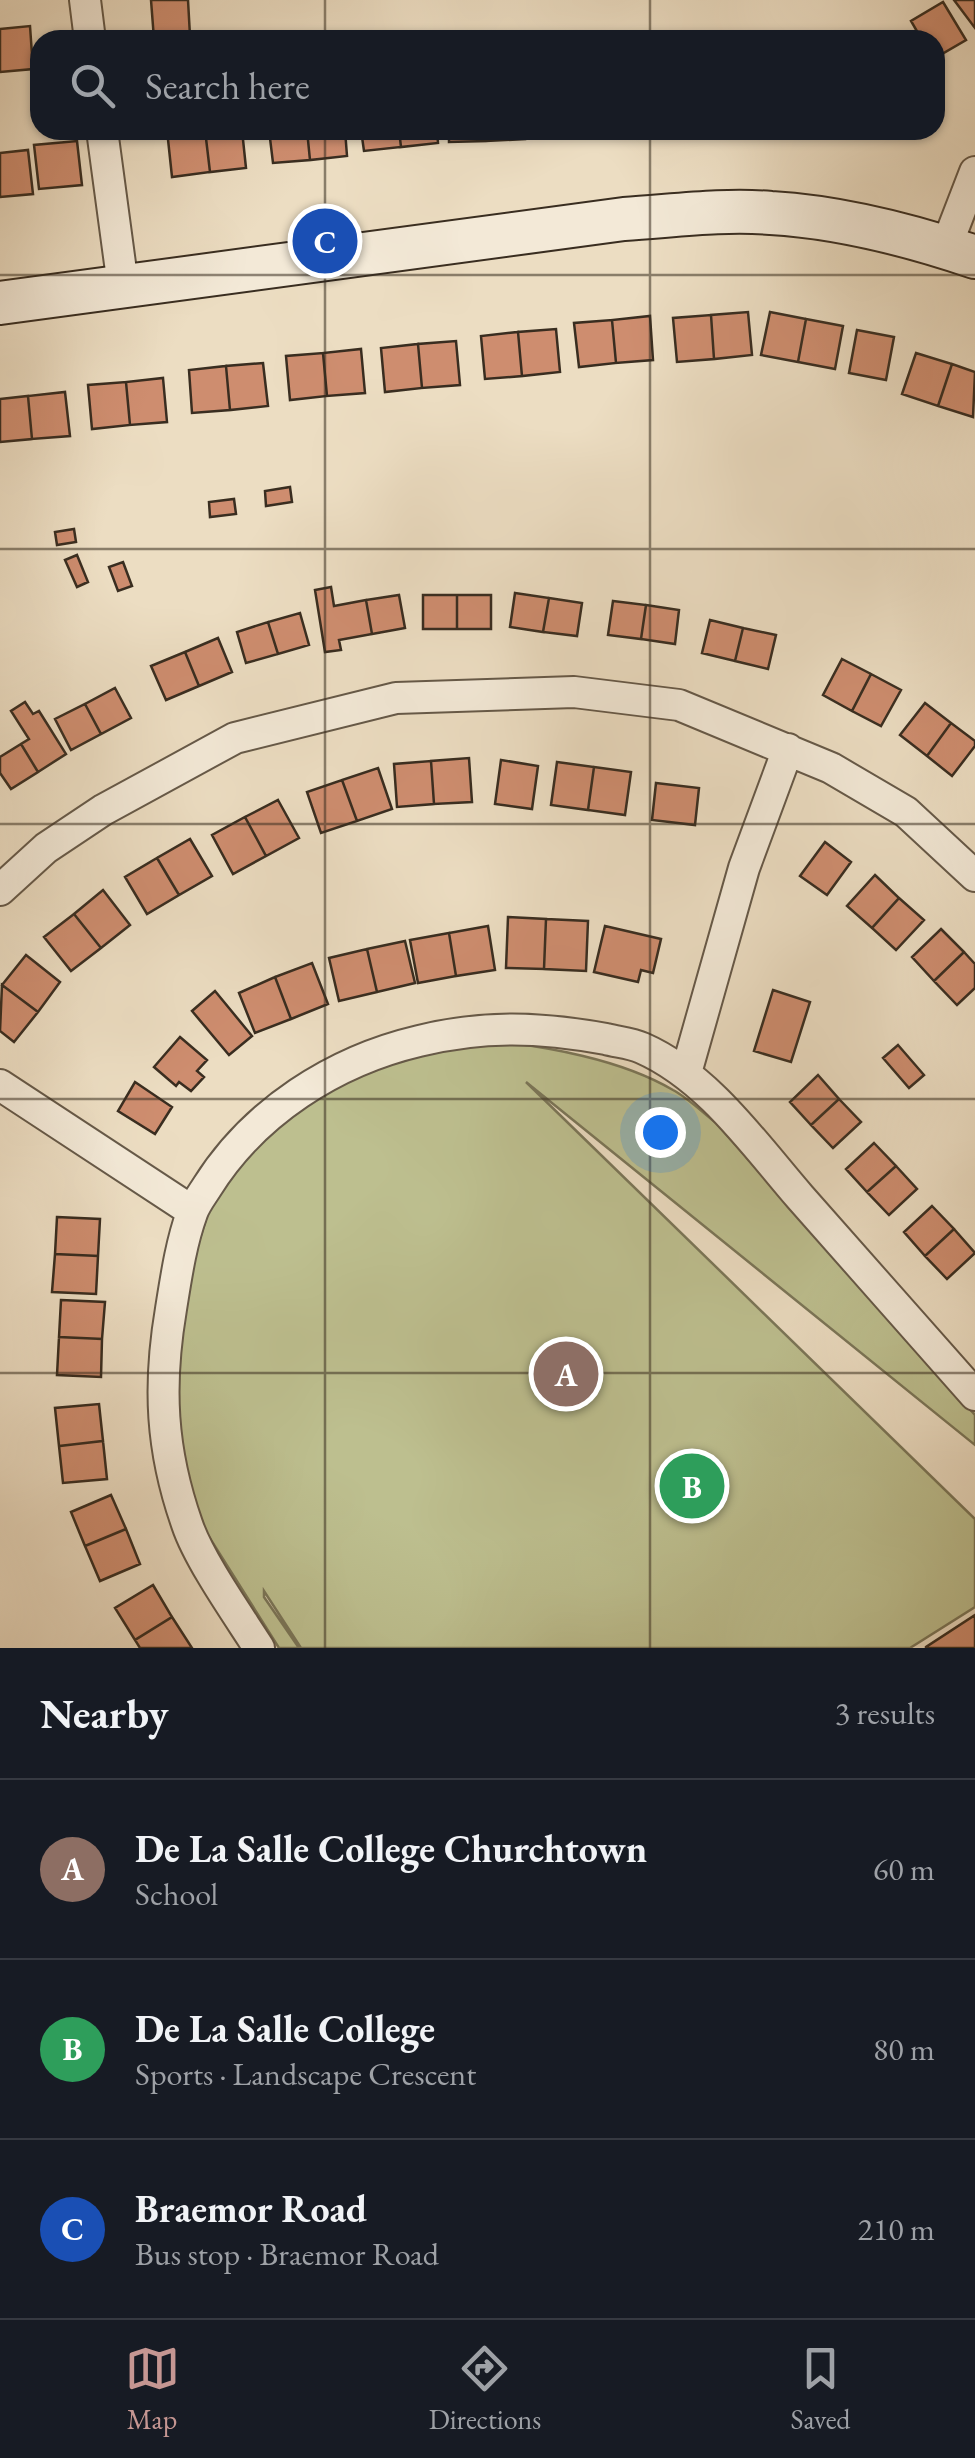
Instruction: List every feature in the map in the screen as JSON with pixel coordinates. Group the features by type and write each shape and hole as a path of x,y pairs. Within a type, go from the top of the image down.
{"main road":[{"path":"0,303 702,213 770,212 835,221 961,252"}],"street":[{"path":"85,0 89,30"},
{"path":"103,140 123,286"},
{"path":"961,252 975,172"},
{"path":"0,890 46,848 103,810 235,738 396,698 574,692 679,705 831,768 906,812 975,876"},
{"path":"686,1073 744,868 788,749"},
{"path":"259,1648 188,1530 174,1484 164,1428 162,1364 176,1278 192,1211 248,1134 288,1100 340,1069 400,1045 452,1032 497,1027 579,1034 640,1046 686,1073 731,1118 975,1395"},
{"path":"0,1085 192,1211"}],"green space":[{"path":"487,1040 607,1062 652,1079 690,1101 716,1123 975,1415 975,1445 526,1082 975,1519 975,1607 910,1648 301,1648 264,1591 264,1597 299,1648 279,1648 194,1513 176,1454 173,1385 189,1273 208,1213 260,1139 296,1110 361,1074"}],"building":[{"path":"151,0 188,0 190,30 153,30"},
{"path":"954,0 975,0 975,28"},
{"path":"943,2 966,40 945,52 945,30 916,30 911,21"},
{"path":"30,26 30,69 0,72 0,29"},
{"path":"168,140 206,140 210,172 172,177"},
{"path":"206,140 243,140 246,168 210,172"},
{"path":"270,140 308,140 310,160 273,163"},
{"path":"308,140 346,140 347,156 310,160"},
{"path":"362,140 400,140 401,147 364,151"},
{"path":"400,140 438,140 438,143 401,147"},
{"path":"77,141 82,185 39,189 34,145"},
{"path":"28,150 33,194 0,197 0,153"},
{"path":"748,312 752,355 714,359 711,315"},
{"path":"770,312 806,319 798,362 761,355"},
{"path":"711,315 714,359 677,362 673,318"},
{"path":"650,316 653,360 616,363 612,320"},
{"path":"806,319 843,326 835,369 798,362"},
{"path":"612,320 616,363 579,367 574,323"},
{"path":"556,329 560,372 522,376 518,332"},
{"path":"857,330 894,337 886,380 849,373"},
{"path":"518,332 522,376 485,379 481,336"},
{"path":"456,341 460,385 422,388 418,344"},
{"path":"418,344 422,388 385,392 381,348"},
{"path":"361,349 365,393 327,396 323,353"},
{"path":"323,353 327,396 290,400 286,356"},
{"path":"916,353 952,364 938,406 902,394"},
{"path":"263,363 268,406 230,410 226,366"},
{"path":"952,364 975,372 973,417 938,406"},
{"path":"226,366 230,410 192,413 189,370"},
{"path":"163,378 167,422 130,425 126,382"},
{"path":"126,382 130,425 92,429 88,385"},
{"path":"65,392 70,436 32,439 28,396"},
{"path":"28,396 32,439 0,442 0,399"},
{"path":"290,487 292,502 266,506 265,491"},
{"path":"234,499 236,514 210,517 209,502"},
{"path":"74,529 76,542 57,545 55,532"},
{"path":"77,555 88,582 77,587 65,560"},
{"path":"123,562 132,586 118,591 109,567"},
{"path":"331,587 334,606 366,600 372,634 339,640 341,650 325,652 315,590"},
{"path":"515,593 549,598 543,632 510,627"},
{"path":"399,595 405,628 372,634 366,600"},
{"path":"423,595 457,595 457,629 423,629"},
{"path":"457,595 491,595 491,629 457,629"},
{"path":"549,598 582,603 577,636 543,632"},
{"path":"613,601 646,605 641,639 608,635"},
{"path":"646,605 679,610 675,644 641,639"},
{"path":"300,613 309,645 278,654 268,622"},
{"path":"710,620 743,628 735,661 702,653"},
{"path":"268,622 278,654 246,663 237,632"},
{"path":"743,628 776,635 768,669 735,661"},
{"path":"218,638 232,672 199,686 185,652"},
{"path":"185,652 199,686 166,700 151,666"},
{"path":"842,659 871,674 852,711 823,695"},
{"path":"871,674 901,690 881,726 852,711"},
{"path":"115,688 131,718 101,734 85,704"},
{"path":"25,702 33,714 39,711 66,754 38,772 21,744 29,739 11,711"},
{"path":"925,703 951,723 927,756 900,735"},
{"path":"85,704 101,734 71,750 55,719"},
{"path":"951,723 975,741 952,776 927,756"},
{"path":"21,744 38,772 11,789 0,773 0,757"},
{"path":"469,758 472,802 434,804 431,761"},
{"path":"501,760 538,766 532,809 495,804"},
{"path":"431,761 434,804 397,807 394,764"},
{"path":"557,762 594,767 588,810 551,805"},
{"path":"594,767 631,772 625,815 588,810"},
{"path":"378,768 392,809 357,821 342,780"},
{"path":"342,780 357,821 321,833 307,792"},
{"path":"656,783 699,788 695,825 652,820"},
{"path":"278,800 299,838 266,856 245,817"},
{"path":"245,817 266,856 233,874 212,835"},
{"path":"190,839 212,876 179,895 157,858"},
{"path":"825,842 851,862 827,895 800,876"},
{"path":"157,858 179,895 147,914 125,877"},
{"path":"875,875 899,898 872,928 847,906"},
{"path":"103,890 130,925 101,948 74,914"},
{"path":"899,898 924,920 896,950 872,928"},
{"path":"74,914 101,948 71,971 44,937"},
{"path":"508,917 546,919 544,969 506,968"},
{"path":"546,919 588,921 586,971 544,969"},
{"path":"488,926 495,970 456,976 449,933"},
{"path":"605,926 661,939 653,973 641,970 638,982 594,972"},
{"path":"941,929 964,952 934,981 912,957"},
{"path":"449,933 456,976 418,983 410,940"},
{"path":"405,941 415,983 377,992 367,949"},
{"path":"367,949 377,992 339,1001 329,958"},
{"path":"964,952 975,964 975,988 957,1005 934,981"},
{"path":"26,955 60,982 38,1012 2,985"},
{"path":"312,963 328,1004 291,1019 275,977"},
{"path":"275,977 291,1019 255,1033 239,993"},
{"path":"2,985 38,1012 14,1042 0,1031"},
{"path":"773,990 810,1002 791,1062 754,1051"},
{"path":"215,991 252,1036 229,1055 192,1011"},
{"path":"180,1037 207,1060 197,1071 204,1077 191,1091 179,1082 176,1086 154,1067"},
{"path":"898,1045 924,1075 909,1088 883,1058"},
{"path":"818,1075 839,1099 811,1125 790,1102"},
{"path":"135,1082 172,1107 155,1134 118,1111"},
{"path":"839,1099 861,1122 833,1148 811,1125"},
{"path":"874,1143 896,1166 867,1192 846,1169"},
{"path":"896,1166 917,1189 889,1215 867,1192"},
{"path":"932,1206 954,1229 925,1256 904,1232"},
{"path":"57,1217 100,1219 98,1256 55,1254"},
{"path":"954,1229 975,1253 947,1279 925,1256"},
{"path":"55,1254 98,1256 96,1294 52,1292"},
{"path":"61,1300 105,1302 102,1339 59,1337"},
{"path":"59,1337 102,1339 101,1377 57,1375"},
{"path":"99,1404 103,1441 59,1446 55,1408"},
{"path":"103,1441 107,1479 63,1483 59,1446"},
{"path":"111,1495 126,1529 85,1546 71,1512"},
{"path":"126,1529 140,1564 100,1581 85,1546"},
{"path":"153,1585 172,1617 135,1640 115,1608"},
{"path":"975,1615 975,1648 926,1648 926,1647"},
{"path":"172,1617 192,1648 140,1648 135,1640"}],"place":[{"name":"Braemor Road","path":"325,241"},
{"name":"De La Salle College Churchtown","path":"566,1374"},
{"name":"De La Salle College","path":"692,1486"}]}
